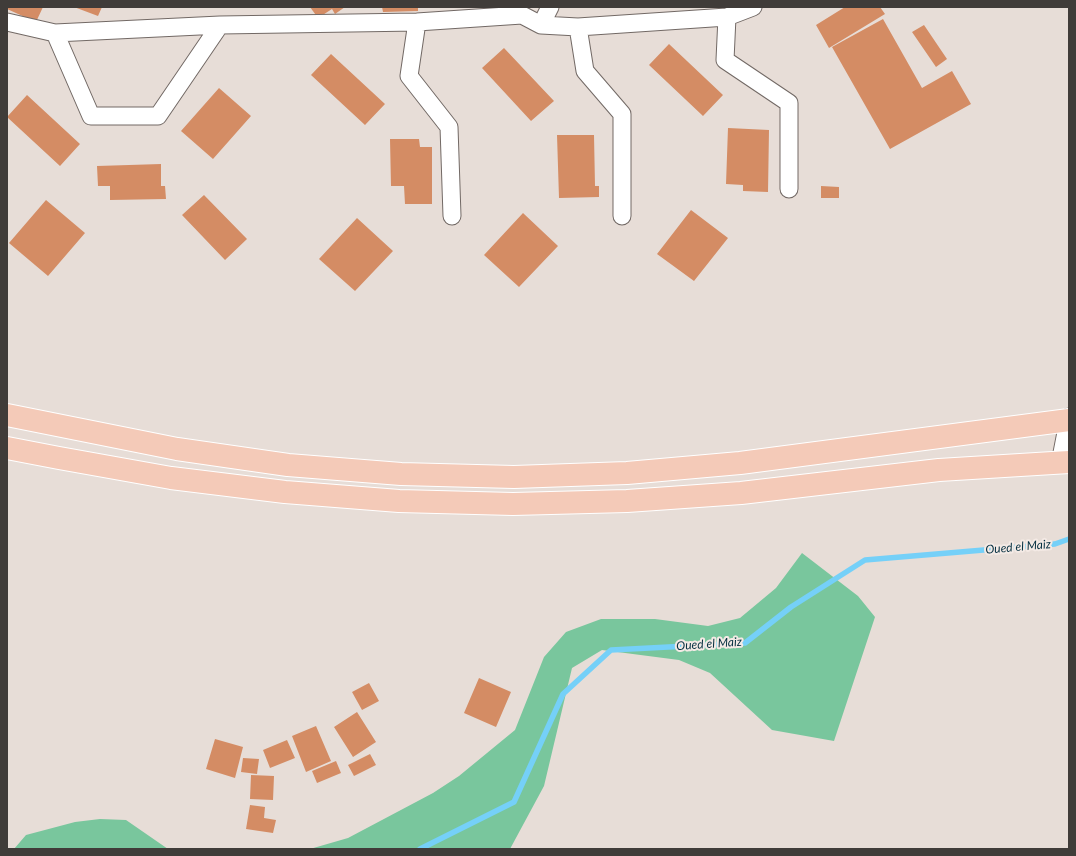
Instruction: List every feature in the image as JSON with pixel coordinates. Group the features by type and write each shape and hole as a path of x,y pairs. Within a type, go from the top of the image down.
{"highway":[{"path":"7,415 177,449 288,465 401,474 514,477 627,473 740,463 1069,419"},
{"path":"7,448 171,478 285,492 399,501 513,504 627,501 718,494 932,471 1065,462"}],"street":[{"path":"541,25 550,7"},
{"path":"7,22 55,33 220,25 417,22 520,11 541,25 578,27 727,17 753,7"},
{"path":"727,17 725,60 790,103 790,189"},
{"path":"417,22 409,76 449,127 452,216"},
{"path":"55,33 90,116 158,116 220,25"},
{"path":"578,27 584,71 622,114 622,216"},
{"path":"1065,462 1069,419"}],"green space":[{"path":"802,553 858,596 875,617 834,741 772,730 710,673 679,660 602,650 572,668 544,786 510,849 310,849 348,838 433,793 459,776 515,730 544,657 566,632 601,619 655,619 708,626 740,618 776,588"},
{"path":"100,819 126,820 168,849 14,849 26,835 75,822"}],"building":[{"path":"7,7 43,7 36,22 7,9"},
{"path":"74,7 102,7 98,16"},
{"path":"310,7 345,7 335,14 332,9 318,18"},
{"path":"382,7 418,7 418,11 383,12"},
{"path":"845,7 880,7 885,14 829,48 816,25"},
{"path":"883,19 922,88 952,71 971,104 890,149 832,47"},
{"path":"924,25 947,59 936,67 912,32"},
{"path":"669,44 723,95 703,116 649,65"},
{"path":"504,48 554,101 531,121 482,68"},
{"path":"331,54 385,104 365,125 311,75"},
{"path":"219,88 251,116 213,159 181,131"},
{"path":"27,95 80,144 60,166 7,117"},
{"path":"728,128 769,130 768,192 743,191 743,185 726,184"},
{"path":"557,135 594,135 595,186 599,186 599,197 559,198"},
{"path":"390,139 419,139 420,147 432,147 432,204 405,204 404,186 391,186"},
{"path":"161,164 161,186 165,186 166,199 110,200 110,186 98,186 97,166"},
{"path":"821,186 839,187 839,198 821,198"},
{"path":"204,195 247,239 225,260 182,215"},
{"path":"46,200 85,233 48,276 9,243"},
{"path":"691,210 728,238 694,281 657,254"},
{"path":"523,213 558,246 519,287 484,255"},
{"path":"357,218 393,251 355,291 319,259"},
{"path":"479,678 511,692 496,727 464,713"},
{"path":"369,683 379,701 362,710 352,692"},
{"path":"357,712 376,742 353,757 334,727"},
{"path":"316,726 331,761 306,772 292,736"},
{"path":"215,739 243,747 235,778 206,769"},
{"path":"287,740 295,758 270,768 263,750"},
{"path":"370,754 376,765 354,776 348,765"},
{"path":"243,758 259,759 257,774 241,772"},
{"path":"336,761 341,773 317,783 312,771"},
{"path":"251,775 274,776 273,800 250,799"},
{"path":"250,805 265,807 264,818 276,820 273,833 246,829"}],"waterway":[{"name":"Oued el Maiz","path":"420,849 514,802 563,694 611,650 745,643 791,607 865,560 1055,544 1069,539"}]}
